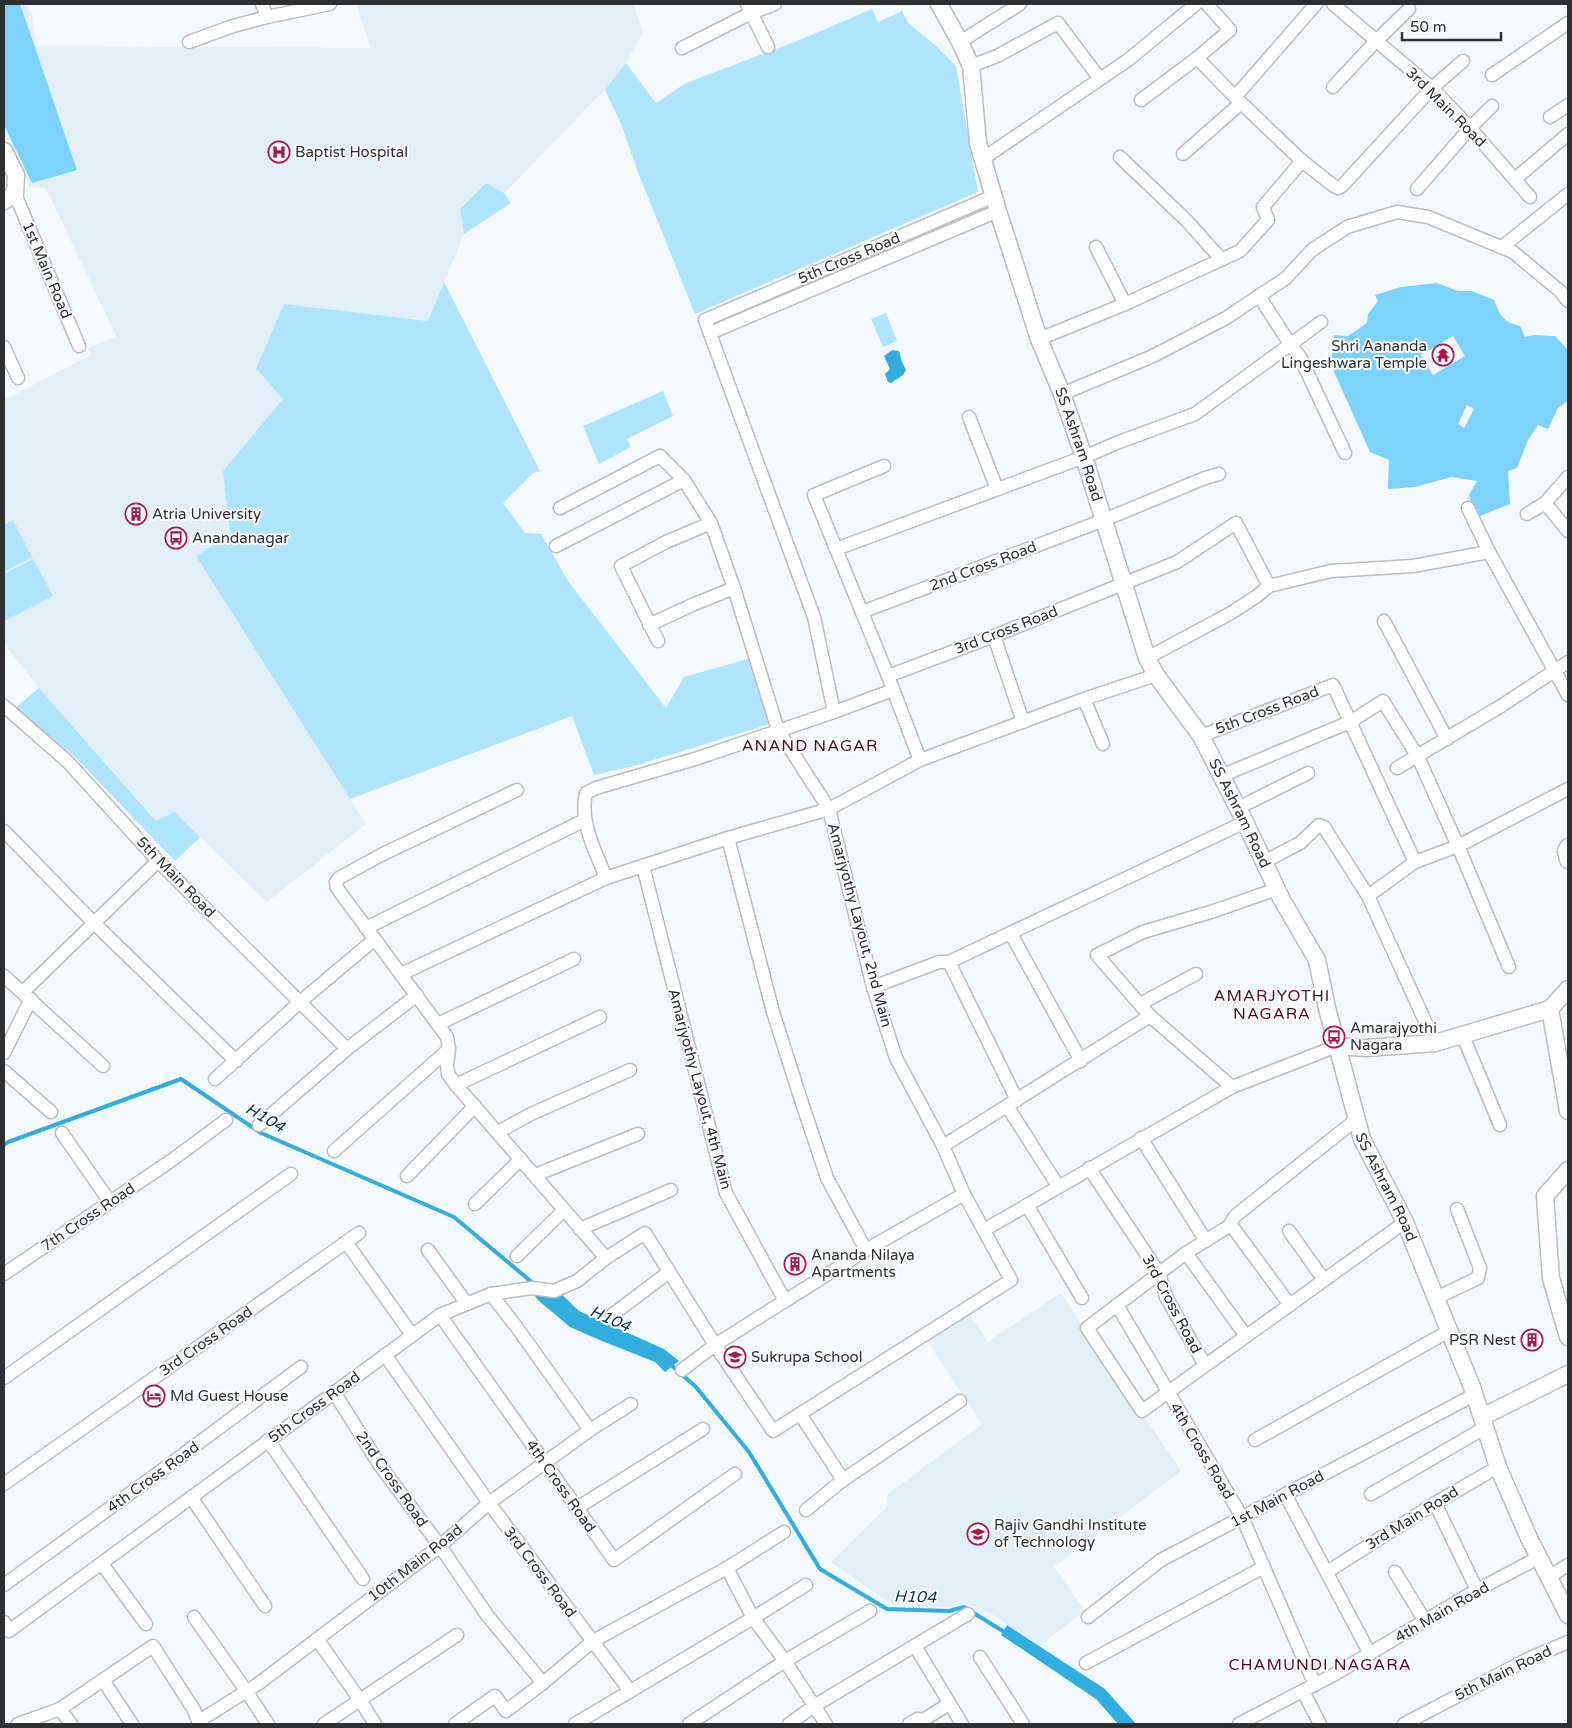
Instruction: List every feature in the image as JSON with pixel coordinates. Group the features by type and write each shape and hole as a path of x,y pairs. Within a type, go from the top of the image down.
{"street":[{"path":"262,4 267,17"},
{"path":"189,42 233,26 330,4"},
{"path":"682,48 749,8 775,4"},
{"name":"SS Ashram Road","path":"939,4 971,66 978,143 984,158 996,204 1039,339 1062,394 1084,457 1147,658 1156,675 1201,736 1277,889 1317,960 1326,1008 1362,1139 1405,1222 1474,1395 1498,1466 1529,1538 1550,1576 1568,1615"},
{"path":"960,42 1020,4"},
{"path":"984,158 1128,60 1196,4"},
{"path":"1141,100 1197,58 1230,30 1207,4"},
{"path":"1183,154 1238,100 1316,4"},
{"name":"3rd Main Road","path":"1333,4 1432,88 1470,128 1530,197"},
{"path":"749,8 768,47"},
{"path":"1333,87 1408,9"},
{"path":"971,66 997,56 1058,23 1100,79"},
{"path":"1492,75 1568,23"},
{"path":"1197,58 1302,161 1338,188 1342,186 1432,88 1463,61"},
{"path":"1550,117 1568,105"},
{"path":"1417,189 1470,128 1492,106"},
{"path":"1514,179 1568,134"},
{"path":"4,151 16,175 9,197"},
{"path":"1120,157 1187,222 1221,259"},
{"path":"1039,339 1125,304 1240,251 1268,220 1263,207 1302,161"},
{"path":"1502,247 1568,194"},
{"name":"1st Main Road","path":"9,197 79,346"},
{"name":"5th Cross Road","path":"996,204 847,276 710,334 705,320 840,262 996,204"},
{"path":"1062,394 1153,356 1226,318 1286,278 1312,250 1347,227 1397,212 1428,217 1513,252 1565,292"},
{"path":"1096,247 1125,304"},
{"path":"840,262 847,276"},
{"path":"1259,296 1300,357 1345,453"},
{"path":"836,549 1195,414 1321,322"},
{"path":"710,334 814,617 834,712"},
{"path":"4,347 18,378"},
{"path":"969,417 997,488"},
{"name":"Amarjyothy Layout, 2nd Main","path":"560,508 660,456 684,480 711,523 734,588 778,730 829,809 873,988 896,1058 943,1146 964,1194 1011,1280 800,1414"},
{"path":"884,466 814,494 920,760"},
{"name":"2nd Cross Road","path":"862,612 1219,474"},
{"path":"1528,514 1546,503 1568,477"},
{"path":"556,546 684,480"},
{"path":"1546,503 1568,531"},
{"path":"1468,508 1489,552 1568,695"},
{"path":"658,640 621,566 666,542 711,523"},
{"name":"3rd Cross Road","path":"888,676 994,636 1177,562 1236,523 1268,586"},
{"path":"1147,658 1230,613 1257,596 1268,586 1331,571 1413,566 1489,552"},
{"path":"649,625 734,588"},
{"path":"1384,621 1446,739"},
{"path":"994,636 1023,722"},
{"path":"1397,768 1418,757 1568,662"},
{"path":"401,974 606,878 728,838 829,809 920,760 1084,699 1156,675"},
{"name":"5th Cross Road","path":"1201,736 1333,685 1350,722"},
{"path":"606,878 585,820 584,802 586,793 596,788 695,759 893,690"},
{"path":"1084,699 1103,744"},
{"path":"1221,776 1350,722 1383,701 1418,757 1509,967"},
{"name":"5th Main Road","path":"4,706 68,762 158,861 347,1049"},
{"path":"1350,722 1415,862"},
{"path":"873,988 939,962 949,962 1011,934 1241,815 1308,773"},
{"path":"1368,896 1415,862 1458,846 1568,789"},
{"path":"517,790 381,855 339,878 336,882 337,888 447,1037 449,1050 448,1074 456,1085 606,1258 645,1233 715,1345 772,1431 800,1414 843,1480"},
{"path":"366,928 585,820"},
{"path":"1264,862 1300,842 1316,827 1321,825 1368,896 1435,1043"},
{"path":"4,831 94,923 236,1061"},
{"path":"728,838 774,1012 801,1100 828,1178 866,1250"},
{"path":"1568,848 1566,851 1568,860"},
{"path":"4,1053 27,996 94,923 158,861"},
{"name":"Amarjyothy Layout, 4th Main","path":"643,866 726,1193 785,1301"},
{"path":"1232,1087 1150,1016 1097,956 1143,932 1214,911 1277,889"},
{"path":"1011,934 1081,1061"},
{"path":"215,1079 300,1002 375,939"},
{"path":"438,1024 574,959"},
{"path":"949,962 1012,1103 1058,1186"},
{"path":"1140,1004 1196,974"},
{"path":"4,976 103,1066"},
{"path":"984,1230 1232,1087 1337,1046 1366,1048 1435,1043 1464,1036 1550,1009 1568,989"},
{"path":"259,1126 347,1049 417,995"},
{"path":"1550,1009 1568,1111"},
{"path":"943,1146 1150,1016"},
{"path":"456,1085 600,1017"},
{"path":"1464,1036 1500,1125"},
{"path":"334,1151 449,1050"},
{"path":"498,1132 531,1114 630,1070"},
{"path":"4,1071 51,1112"},
{"path":"407,1176 475,1106"},
{"path":"1357,1119 1235,1216 1229,1226 1186,1253 1088,1328 1142,1411 1405,1222"},
{"name":"7th Cross Road","path":"4,1274 172,1160 226,1120"},
{"path":"62,1133 110,1202"},
{"path":"535,1175 638,1134"},
{"path":"1142,1138 1206,1241"},
{"path":"475,1204 521,1159"},
{"name":"3rd Cross Road","path":"1089,1168 1159,1274 1166,1296 1205,1365"},
{"path":"1568,1170 1545,1196 1551,1278 1568,1338"},
{"path":"4,1378 291,1174"},
{"path":"580,1230 671,1190"},
{"path":"682,1370 715,1345 866,1250 964,1194"},
{"path":"1026,1205 1082,1298"},
{"path":"1436,1298 1478,1278 1480,1268 1457,1209"},
{"path":"518,1256 564,1210"},
{"path":"1229,1226 1234,1229 1290,1305"},
{"path":"1289,1232 1324,1280"},
{"name":"3rd Cross Road","path":"4,1484 359,1233"},
{"path":"346,1242 412,1335"},
{"path":"428,1250 467,1304"},
{"path":"1186,1253 1246,1336"},
{"name":"5th Cross Road","path":"6,1627 102,1564 440,1314 491,1294 532,1288 554,1291 577,1281 606,1258"},
{"path":"612,1315 669,1272"},
{"path":"491,1294 590,1430"},
{"name":"4th Cross Road","path":"1117,1305 1242,1518 1314,1685"},
{"name":"4th Cross Road","path":"440,1314 614,1560 735,1474"},
{"path":"1255,1440 1449,1331"},
{"name":"3rd Cross Road","path":"385,1355 489,1504 630,1691"},
{"name":"4th Cross Road","path":"4,1585 170,1466 301,1368"},
{"path":"1371,1494 1484,1422 1568,1374"},
{"name":"2nd Cross Road","path":"334,1392 379,1464 440,1546 487,1615 543,1684"},
{"name":"1st Main Road","path":"1088,1617 1161,1560 1474,1395"},
{"path":"806,1510 843,1480 960,1402"},
{"name":"10th Main Road","path":"199,1723 213,1710 247,1692 440,1546 489,1504 544,1463 631,1404"},
{"path":"577,1508 703,1429"},
{"path":"268,1440 363,1579"},
{"name":"3rd Main Road","path":"1326,1572 1435,1503 1498,1466"},
{"path":"1285,1494 1370,1654"},
{"path":"191,1497 265,1606"},
{"path":"1435,1503 1477,1590"},
{"path":"455,1724 495,1696 506,1711 543,1684 593,1641 727,1568 784,1532"},
{"name":"4th Main Road","path":"1239,1724 1261,1719 1303,1691 1370,1654 1477,1590 1540,1557"},
{"path":"102,1564 146,1624"},
{"path":"1550,1576 1568,1565"},
{"path":"727,1568 753,1618 785,1661 826,1724"},
{"path":"1086,1663 1264,1568"},
{"path":"1395,1572 1425,1621"},
{"path":"575,1724 806,1585"},
{"path":"689,1724 785,1661 870,1611"},
{"path":"790,1724 814,1706 968,1614"},
{"path":"194,1617 268,1724"},
{"path":"324,1724 457,1635"},
{"path":"317,1639 375,1724"},
{"name":"5th Main Road","path":"1404,1724 1530,1658 1568,1642"},
{"path":"18,1724 60,1709 153,1646 194,1710 199,1723"},
{"path":"915,1646 962,1724"},
{"path":"980,1657 1023,1724"},
{"path":"103,1680 132,1724"},
{"path":"1303,1691 1320,1724"},
{"path":"909,1724 917,1719 923,1720 949,1704"},
{"path":"60,1709 71,1724"}],"shaded area":[{"path":"4,4 27,4 32,16 36,46 371,48 356,4 633,4 643,32 623,69 605,90 504,193 486,183 460,208 464,234 428,321 284,304 256,367 283,399 223,471 230,534 196,556 366,824 267,902 174,812 157,821 39,688 4,644 4,400 91,355 88,348 116,336 46,188 30,187 4,134"},
{"path":"4,4 20,4 77,170 32,183 4,125"},
{"path":"872,9 878,22 902,11 908,23 934,44 956,66 978,192 695,314 639,175 621,124 605,90 626,63 656,103 686,83 802,39"},
{"path":"486,183 504,193 511,203 464,234 460,209"},
{"path":"444,282 540,471 533,473 503,503 525,533 541,534 568,581 666,708 684,677 751,658 770,724 634,766 594,775 572,716 350,799 196,556 230,534 223,471 283,399 256,368 284,304 428,321"},
{"path":"1437,283 1458,291 1472,291 1494,300 1503,318 1520,326 1525,337 1534,335 1555,336 1568,350 1568,401 1558,408 1548,429 1538,425 1528,440 1517,468 1508,471 1510,504 1475,518 1469,495 1477,481 1451,477 1415,487 1388,489 1389,460 1370,452 1331,365 1334,335 1348,336 1367,323 1368,314 1378,301 1375,295 1401,287","holes":["1453,336 1465,356 1433,375 1421,355","1467,405 1474,409 1464,428 1458,424"]},
{"path":"886,313 897,341 883,347 871,319"},
{"path":"892,350 899,351 906,370 903,375 891,383 888,382 885,374 890,369 884,356"},
{"path":"663,391 673,416 627,439 631,447 599,464 583,426"},
{"path":"13,520 32,557 4,572 4,525"},
{"path":"33,559 53,596 4,621 4,574"},
{"path":"39,688 156,821 174,812 200,837 175,861 74,756 15,708"},
{"path":"531,1291 558,1291 579,1311 664,1349 679,1361 665,1372 655,1362 570,1327 539,1301"},
{"name":"Rajiv Gandhi Institute of Technology","path":"1061,1293 1181,1471 1054,1567 1085,1611 1039,1646 990,1613 968,1604 949,1607 891,1604 831,1562 887,1507 888,1494 982,1424 927,1341 969,1313 988,1342"},
{"path":"1007,1625 1105,1689 1136,1724 1118,1724 1096,1699 1001,1635"}],"waterway":[{"name":"H104","path":"4,1145 181,1079 261,1133 454,1217 534,1284"},
{"name":"H104","path":"670,1364 696,1387 749,1452 820,1569 887,1609 949,1611 964,1607 1006,1633"}],"place":[{"name":"Baptist Hospital","path":"279,152"},
{"name":"Shri Aananda Lingeshwara Temple","path":"1443,355"},
{"name":"Atria University","path":"136,514"},
{"name":"Anandanagar","path":"176,538"},
{"name":"Amarajyothi Nagara","path":"1334,1037"},
{"name":"Ananda Nilaya Apartments","path":"795,1264"},
{"name":"PSR Nest","path":"1532,1340"},
{"name":"Sukrupa School","path":"735,1357"},
{"name":"Md Guest House","path":"154,1396"},
{"name":"Rajiv Gandhi Institute of Technology","path":"978,1534"}],"district":[{"name":"ANAND NAGAR","path":"810,746"},
{"name":"AMARJYOTHI NAGARA","path":"1272,1005"},
{"name":"CHAMUNDI NAGARA","path":"1320,1665"}]}
